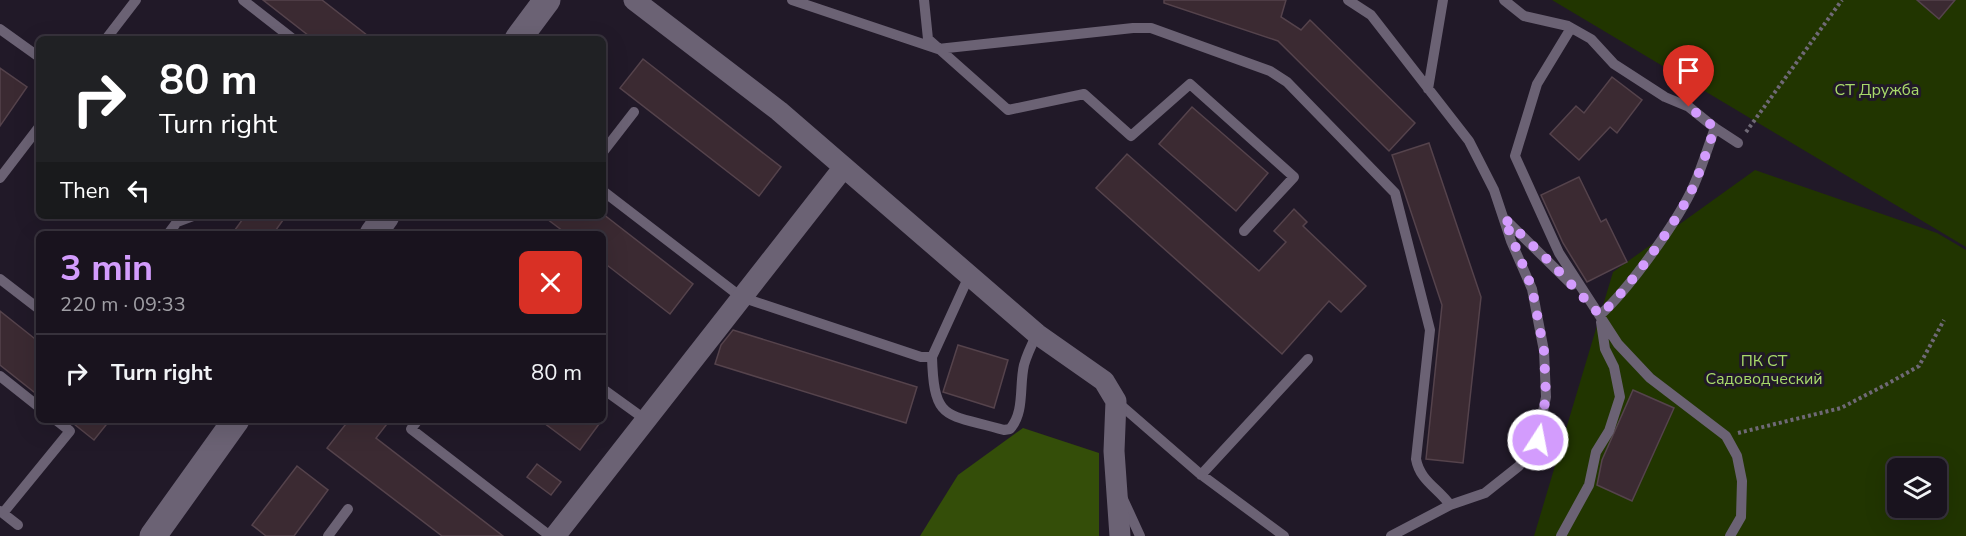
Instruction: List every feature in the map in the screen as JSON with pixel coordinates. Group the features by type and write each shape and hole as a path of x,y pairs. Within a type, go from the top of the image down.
{"street":[{"path":"520,36 547,0"},
{"path":"634,0 779,111 1036,334 1104,381 1116,401 1114,451 1120,536"},
{"path":"555,536 844,167"},
{"path":"153,536 234,423"}],"lane":[{"path":"108,36 136,0"},
{"path":"243,0 289,36"},
{"path":"792,0 938,48 1151,28 1270,71 1287,82 1395,193 1430,330 1416,459 1418,471 1425,480 1441,492 1450,505"},
{"path":"924,0 927,39 1008,110 1083,94 1131,136 1190,84 1294,177 1244,231"},
{"path":"1348,0 1371,15 1469,141 1494,190 1532,288 1544,351 1546,397 1538,440 1519,466 1485,493 1450,505 1391,536"},
{"path":"1428,89 1443,0"},
{"path":"1504,0 1524,16 1571,28 1591,39 1614,64 1665,98 1689,107 1738,143"},
{"path":"1571,28 1537,84 1515,156 1558,253 1618,344 1650,378 1726,436 1737,456 1742,482 1741,517 1730,536"},
{"path":"0,29 36,55"},
{"path":"606,148 634,112"},
{"path":"1600,315 1616,301 1694,187 1715,128"},
{"path":"0,178 36,131"},
{"path":"606,193 741,297 921,357 932,357"},
{"path":"1504,218 1600,315 1605,350 1614,367 1620,398 1609,431 1596,452 1589,485 1561,536"},
{"path":"170,231 177,222 185,219"},
{"path":"969,276 932,357 936,403 946,413 1004,430 1010,429 1021,408 1020,389 1025,362 1036,334"},
{"path":"0,279 36,307"},
{"path":"1201,475 1308,359"},
{"path":"0,376 36,405"},
{"path":"606,391 646,420"},
{"path":"1116,401 1201,475 1284,536"},
{"path":"18,525 1,512 70,431 60,423"},
{"path":"416,423 411,429 550,536"},
{"path":"1116,485 1140,536"},
{"path":"328,536 348,509"}],"path":[{"path":"1738,143 1842,0"},
{"path":"1726,436 1841,408 1889,383 1919,366 1944,320"}],"green space":[{"name":"СТ Дружба","path":"1552,0 1966,0 1966,247"},
{"name":"ПК СТ Садоводческий","path":"1755,170 1937,233 1966,250 1966,536 1534,536 1613,272"},
{"path":"1023,428 1099,453 1099,536 920,536 958,475"}],"building":[{"path":"263,0 322,0 368,36 309,36"},
{"path":"1164,0 1286,0 1281,17 1301,30 1310,20 1415,123 1389,151 1278,41 1164,3"},
{"path":"1917,0 1955,0 1939,19"},
{"path":"643,59 781,167 759,196 620,88"},
{"path":"0,68 27,87 0,126"},
{"path":"1612,77 1642,100 1617,133 1610,127 1579,160 1550,134 1576,106 1584,113"},
{"path":"1192,107 1268,173 1236,211 1159,144"},
{"path":"1429,143 1481,297 1463,463 1426,459 1442,305 1392,155"},
{"path":"1127,154 1259,271 1286,242 1274,231 1294,209 1307,222 1303,226 1366,286 1341,312 1329,301 1282,354 1096,188"},
{"path":"1579,177 1601,222 1606,219 1627,262 1587,282 1563,243 1541,195"},
{"path":"606,216 693,284 670,314 606,264 606,231 563,231 547,219 606,219"},
{"path":"243,219 284,219 275,231 234,231"},
{"path":"0,311 36,340 36,394 0,365"},
{"path":"733,330 917,387 906,423 715,364 721,345"},
{"path":"958,345 1008,360 994,408 943,392"},
{"path":"1633,390 1674,408 1632,501 1597,485 1602,460"},
{"path":"73,423 108,423 94,440"},
{"path":"347,423 388,423 376,438 503,536 442,536 327,448"},
{"path":"544,423 600,423 580,450"},
{"path":"537,464 561,482 551,495 527,477"},
{"path":"297,466 328,490 294,536 266,536 252,525"}],"route":[{"path":"1538,440 1546,397 1544,351 1532,288 1511,241 1504,218 1600,315 1616,301 1662,237 1694,187 1715,128 1689,107"}]}
